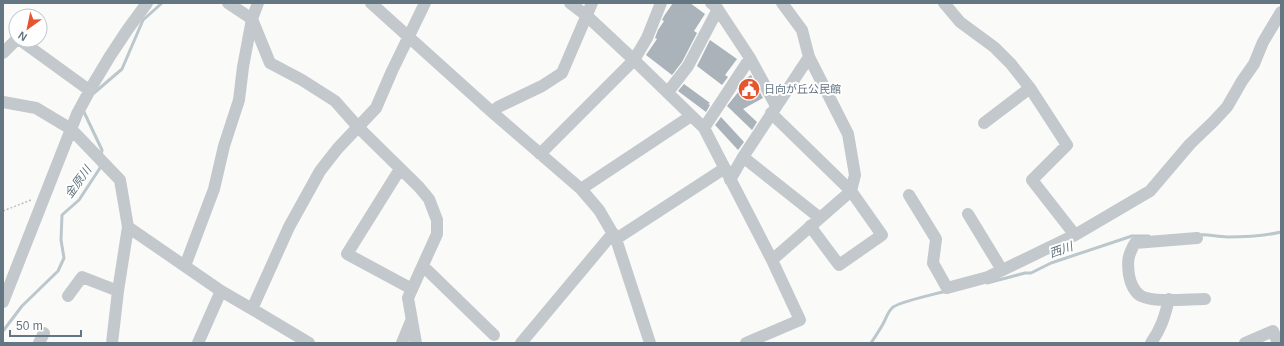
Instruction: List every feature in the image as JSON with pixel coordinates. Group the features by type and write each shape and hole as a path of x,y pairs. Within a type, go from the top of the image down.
{"street":[{"path":"3,302 71,130 89,90 114,50 147,3"},
{"path":"228,3 252,19 270,64 302,80 335,101 358,127 419,187 429,199 437,220 436,234 408,298 416,343"},
{"path":"185,266 214,189 224,146 239,100 252,19 258,3"},
{"path":"371,3 492,112 581,189 599,210 615,236 650,343"},
{"path":"252,309 289,227 320,171 338,148 376,108 425,3"},
{"path":"570,3 587,16 704,128 725,168 772,260 800,320 772,338 746,343"},
{"path":"492,112 498,107 542,86 562,73 592,3"},
{"path":"540,154 634,60 647,38 661,3"},
{"path":"772,260 851,191 855,175 848,134 809,57 802,30 782,3"},
{"path":"944,3 960,22 994,47 1012,64 1030,88 1067,145 1032,180 1076,235"},
{"path":"668,92 688,66 714,6"},
{"path":"714,6 750,58 774,110 851,191 882,235 839,265 810,226"},
{"path":"909,195 936,239 933,263 947,288 988,277 1076,235 1150,191 1190,144 1227,107 1242,80 1254,64 1263,42 1281,12"},
{"path":"31,48 89,90"},
{"path":"730,180 743,156 809,57"},
{"path":"704,128 750,58"},
{"path":"984,123 1030,88"},
{"path":"3,102 36,108 71,130 120,180 128,227 112,343"},
{"path":"581,189 690,116"},
{"path":"743,156 820,218"},
{"path":"521,343 615,236 725,168"},
{"path":"400,169 347,254 412,290"},
{"path":"968,214 1002,270"},
{"path":"128,227 221,291 309,343"},
{"path":"1197,238 1135,243 1129,254 1127,266 1130,283 1139,295 1153,300 1205,299"},
{"path":"423,266 494,335"},
{"path":"68,296 82,277 118,291"},
{"path":"198,343 221,291"},
{"path":"1151,343 1163,322 1169,300"},
{"path":"402,343 412,319"},
{"path":"1245,343 1273,331 1278,343"}],"path":[{"path":"3,211 46,194"}],"building":[{"path":"673,3 690,3 705,14 694,31 697,33 682,62 672,75 646,55 657,39 655,38 658,30 664,21 662,20"},
{"path":"710,40 737,59 725,75 728,77 722,85 697,66"},
{"path":"751,75 763,98 743,109 757,122 752,130 727,106 739,91 738,90 745,79"},
{"path":"684,84 710,103 708,104 710,105 706,112 678,91"},
{"path":"721,117 744,142 738,150 715,125"}],"waterway":[{"name":"金原川","path":"94,93 122,69 143,20 162,3"},
{"name":"金原川","path":"83,110 102,150 101,156"},
{"name":"金原川","path":"3,331 22,306 58,271 64,258 61,240 62,215 79,200 100,168 100,164"},
{"name":"西川","path":"1199,235 1241,237 1281,232"},
{"name":"西川","path":"987,283 1025,273 1031,273 1051,263 1132,236 1149,236"},
{"name":"西川","path":"871,343 892,308 909,301 946,291"}],"place":[{"name":"日向が丘公民館","path":"749,89"}]}
